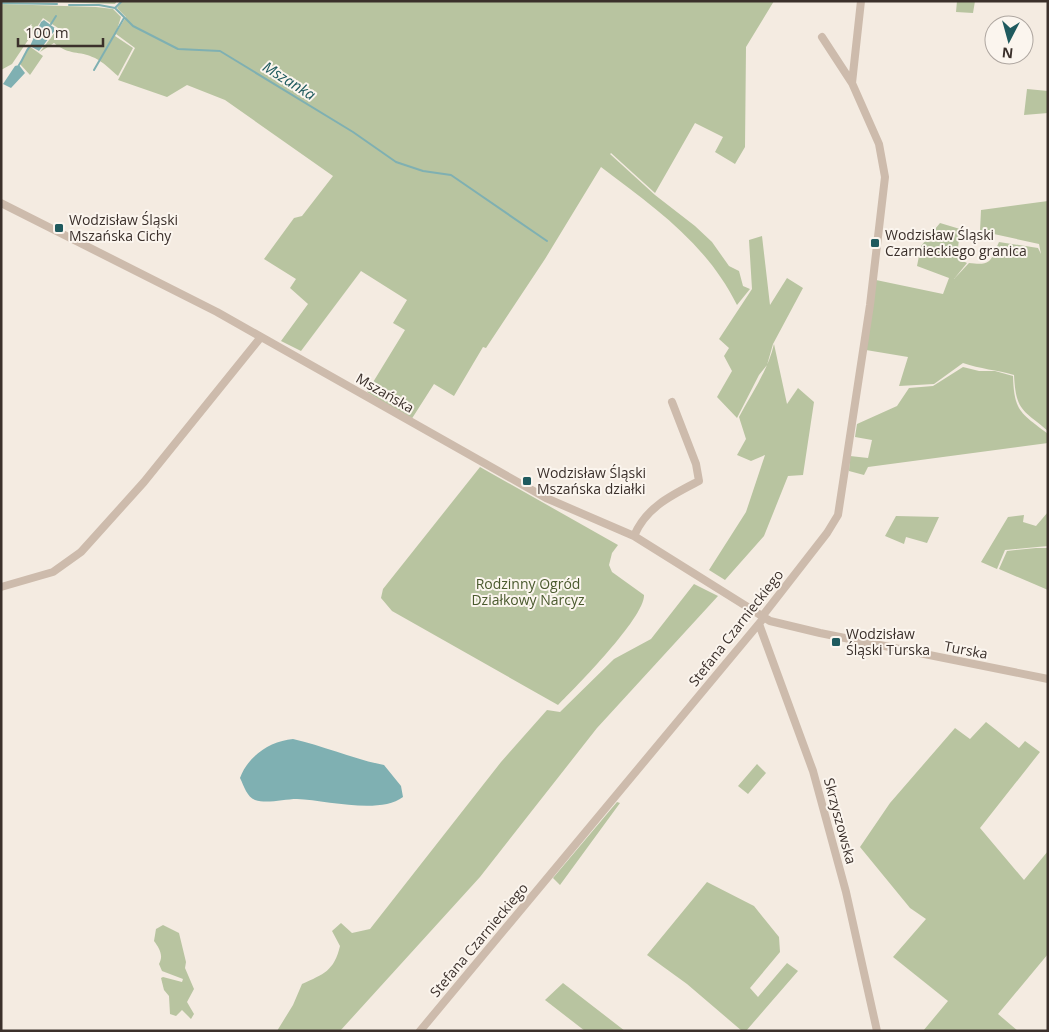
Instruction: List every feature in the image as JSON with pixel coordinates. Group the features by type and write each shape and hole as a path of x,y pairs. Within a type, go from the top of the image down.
{"street":[{"path":"852,83 861,1"},
{"path":"822,37 852,83"},
{"name":"Stefana Czarnieckiego","path":"420,1031 758,624 834,522 840,507 873,279 884,187 882,158 873,130 852,83"},
{"name":"Mszańska","path":"1,203 216,312 546,498 634,536 752,610"},
{"path":"1,587 53,572 81,552 144,482 261,337"},
{"path":"634,536 648,512 664,499 699,481 696,464 672,402"},
{"name":"Turska","path":"752,610 763,617 800,629 1048,679"},
{"name":"Skrzyszowska","path":"758,624 813,771 846,892 877,1031"}],"green space":[{"path":"26,1 117,1 115,4"},
{"path":"122,1 774,1 746,47 745,147 735,164 715,152 723,137 695,123 655,193 610,154 655,195 695,226 712,242 729,266 739,271 743,286 750,289 737,305 710,263 695,245 660,212 601,167 545,259 486,348 483,347 454,396 434,384 411,420 367,392 405,330 393,323 407,300 361,271 301,351 281,341 308,304 290,288 296,279 264,259 294,218 302,216 333,176 225,100 187,85 167,97 118,80 135,48 116,34 115,36 133,48 118,76 95,58 65,50 54,43 40,52 58,28 43,18 12,64 1,70 1,4 113,9 121,17 116,33 126,17 117,8"},
{"path":"957,1 975,1 973,13 956,12"},
{"path":"29,46 43,56 30,75 20,64"},
{"path":"1027,89 1048,91 1048,113 1024,115"},
{"path":"1048,201 1048,431 1022,408 1016,396 1014,375 963,363 934,384 899,386 908,357 866,350 876,280 943,294 949,278 917,266 921,246 940,223 960,229 957,258 967,263 954,279 969,263 982,264 989,261 999,242 1038,248 1041,254 1039,244 980,231 981,210"},
{"path":"762,236 770,305 787,278 803,288 773,344 767,365 759,375 737,418 717,397 732,371 724,356 729,348 719,339 752,289 749,240"},
{"path":"774,344 787,404 798,388 814,402 803,475 788,476 764,536 725,580 709,570 746,512 765,455 751,461 737,455 746,439 739,417 764,372"},
{"path":"963,367 979,371 995,371 1013,376 1017,405 1025,416 1048,434 1048,443 868,467 864,475 849,471 850,456 868,458 872,440 855,437 857,424 897,406 909,388 933,386"},
{"name":"Rodzinny Ogród Działkowy Narcyz","path":"480,467 618,545 612,553 609,565 612,572 644,595 634,619 622,635 558,705 392,611 381,598 383,589"},
{"path":"1048,512 1048,546 1005,550 997,569 981,562 1008,517 1024,515 1023,522 1036,526"},
{"path":"896,516 939,517 927,543 906,537 904,544 885,536"},
{"path":"1048,548 1048,590 999,569 1007,551"},
{"path":"694,584 718,596 597,728 480,877 340,1031 277,1031 293,1005 302,984 327,971 335,961 340,946 332,931 341,923 352,933 370,929 501,762 547,710 560,712 614,659 651,639"},
{"path":"986,722 1019,748 1025,741 1040,752 980,828 1024,880 1048,851 1048,954 998,1014 1018,1031 923,1031 948,1001 893,957 926,919 910,908 860,847 890,803 955,728 970,739"},
{"path":"757,764 766,773 748,794 738,786"},
{"path":"617,802 620,803 560,885 553,878"},
{"path":"707,882 754,906 779,937 780,952 750,988 758,997 787,963 798,971 746,1031 742,1031 687,984 647,955"},
{"path":"163,925 179,933 186,962 185,968 194,989 187,1002 194,1014 191,1019 182,1010 176,1016 170,1014 169,996 164,990 161,978 182,982 183,979 162,971 159,964 161,955 154,941 156,929"},
{"path":"563,983 625,1031 585,1031 545,1000"}],"water":[{"path":"44,20 56,29 39,51 30,46 41,22"},
{"path":"19,65 25,73 11,88 3,84 15,66"},
{"path":"293,739 384,765 401,786 403,797 393,802 367,806 297,799 265,802 252,799 240,778 248,763 268,746"}],"waterway":[{"path":"115,8 122,1"},
{"name":"Mszanka","path":"1,3 57,4"},
{"name":"Mszanka","path":"69,5 99,5 115,8 133,26 178,49 220,51 353,132 396,162 423,171 451,175 547,241"},
{"path":"51,24 56,16"},
{"path":"94,70 124,18"},
{"path":"19,65 30,46"}],"place":[{"name":"Wodzisław Śląski Mszańska Cichy","path":"59,228"},
{"name":"Wodzisław Śląski Czarnieckiego granica","path":"875,243"},
{"name":"Wodzisław Śląski Mszańska działki","path":"527,481"},
{"name":"Wodzisław Śląski Turska","path":"836,642"}]}
